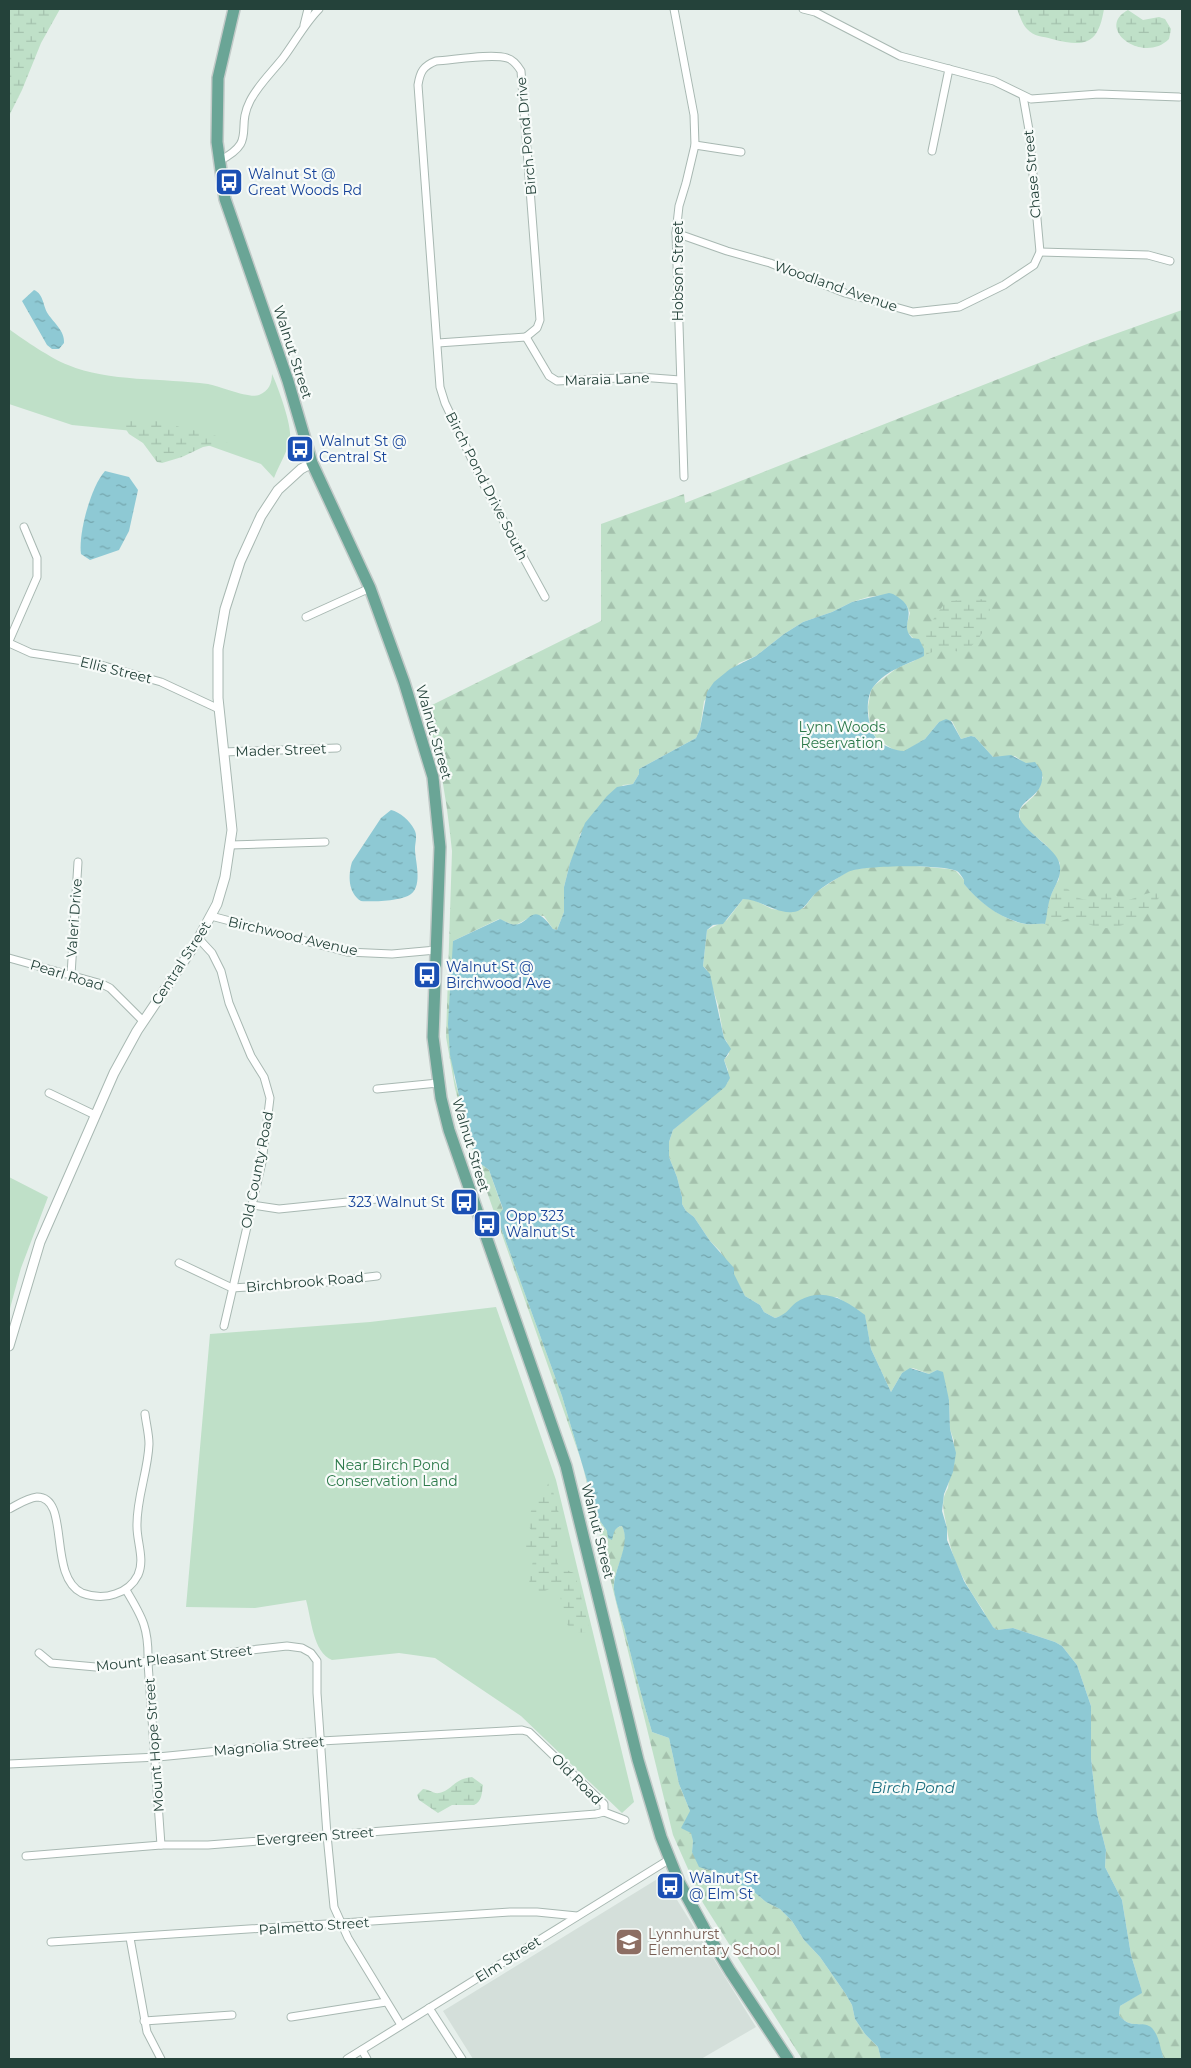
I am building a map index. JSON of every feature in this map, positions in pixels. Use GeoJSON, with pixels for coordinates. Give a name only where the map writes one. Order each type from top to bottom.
{"type":"FeatureCollection","features":[{"type":"Feature","properties":{"kind":"main road","name":"Walnut Street"},"geometry":{"type":"LineString","coordinates":[[234,9],[218,78],[216,142],[225,199],[288,381],[312,463],[370,588],[404,682],[433,777],[440,848],[433,1037],[438,1082],[454,1147],[566,1466],[640,1767],[655,1820],[682,1888],[715,1946],[787,2059]]}},
{"type":"Feature","properties":{"kind":"street"},"geometry":{"type":"LineString","coordinates":[[302,30],[308,9]]}},
{"type":"Feature","properties":{"kind":"street"},"geometry":{"type":"LineString","coordinates":[[219,161],[235,153],[243,142],[244,122],[249,102],[259,86],[320,9]]}},
{"type":"Feature","properties":{"kind":"street","name":"Hobson Street"},"geometry":{"type":"LineString","coordinates":[[674,9],[694,115],[695,144],[679,206],[676,233],[684,477]]}},
{"type":"Feature","properties":{"kind":"street"},"geometry":{"type":"LineString","coordinates":[[803,9],[814,12],[900,56],[1002,84],[1023,96],[1041,99],[1099,94],[1179,97]]}},
{"type":"Feature","properties":{"kind":"street","name":"Birch Pond Drive"},"geometry":{"type":"LineString","coordinates":[[438,343],[418,85],[420,73],[427,65],[436,61],[495,57],[508,58],[516,63],[521,71],[540,320],[537,328],[526,338]]}},
{"type":"Feature","properties":{"kind":"street"},"geometry":{"type":"LineString","coordinates":[[932,151],[949,68]]}},
{"type":"Feature","properties":{"kind":"street","name":"Chase Street"},"geometry":{"type":"LineString","coordinates":[[1023,96],[1029,130],[1040,252]]}},
{"type":"Feature","properties":{"kind":"street"},"geometry":{"type":"LineString","coordinates":[[695,144],[742,152]]}},
{"type":"Feature","properties":{"kind":"street","name":"Woodland Avenue"},"geometry":{"type":"LineString","coordinates":[[676,233],[727,251],[770,263],[845,292],[913,312],[960,307],[1004,285],[1034,265],[1040,252]]}},
{"type":"Feature","properties":{"kind":"street"},"geometry":{"type":"LineString","coordinates":[[1040,252],[1148,255],[1170,261]]}},
{"type":"Feature","properties":{"kind":"street"},"geometry":{"type":"LineString","coordinates":[[438,343],[526,338]]}},
{"type":"Feature","properties":{"kind":"street","name":"Maraia Lane"},"geometry":{"type":"LineString","coordinates":[[526,338],[548,376],[557,381],[640,377],[680,380]]}},
{"type":"Feature","properties":{"kind":"street","name":"Birch Pond Drive South"},"geometry":{"type":"LineString","coordinates":[[438,343],[440,387],[445,403],[484,485],[545,597]]}},
{"type":"Feature","properties":{"kind":"street","name":"Central Street"},"geometry":{"type":"LineString","coordinates":[[9,1346],[40,1242],[120,1060],[199,938],[217,904],[225,877],[232,830],[219,710],[218,650],[225,609],[240,562],[261,516],[278,490],[300,469],[312,463]]}},
{"type":"Feature","properties":{"kind":"street"},"geometry":{"type":"LineString","coordinates":[[9,642],[37,577],[37,558],[24,527]]}},
{"type":"Feature","properties":{"kind":"street"},"geometry":{"type":"LineString","coordinates":[[306,617],[370,588]]}},
{"type":"Feature","properties":{"kind":"street","name":"Ellis Street"},"geometry":{"type":"LineString","coordinates":[[9,642],[31,653],[90,662],[161,682],[219,710]]}},
{"type":"Feature","properties":{"kind":"street","name":"Mader Street"},"geometry":{"type":"LineString","coordinates":[[224,752],[337,748]]}},
{"type":"Feature","properties":{"kind":"street"},"geometry":{"type":"LineString","coordinates":[[230,846],[325,842]]}},
{"type":"Feature","properties":{"kind":"street","name":"Valeri Drive"},"geometry":{"type":"LineString","coordinates":[[71,975],[78,862]]}},
{"type":"Feature","properties":{"kind":"street","name":"Birchwood Avenue"},"geometry":{"type":"LineString","coordinates":[[211,916],[347,952],[392,954],[436,950]]}},
{"type":"Feature","properties":{"kind":"street","name":"Old County Road"},"geometry":{"type":"LineString","coordinates":[[199,938],[212,953],[221,971],[229,1003],[251,1056],[264,1078],[270,1098],[262,1162],[224,1326]]}},
{"type":"Feature","properties":{"kind":"street","name":"Pearl Road"},"geometry":{"type":"LineString","coordinates":[[9,958],[107,986],[144,1021]]}},
{"type":"Feature","properties":{"kind":"street"},"geometry":{"type":"LineString","coordinates":[[377,1089],[438,1082]]}},
{"type":"Feature","properties":{"kind":"street"},"geometry":{"type":"LineString","coordinates":[[49,1093],[95,1115]]}},
{"type":"Feature","properties":{"kind":"street"},"geometry":{"type":"LineString","coordinates":[[252,1204],[279,1209],[377,1199]]}},
{"type":"Feature","properties":{"kind":"street","name":"Birchbrook Road"},"geometry":{"type":"LineString","coordinates":[[179,1263],[232,1288],[318,1283],[377,1276]]}},
{"type":"Feature","properties":{"kind":"street"},"geometry":{"type":"LineString","coordinates":[[9,1509],[39,1497],[50,1503],[56,1513],[65,1576],[75,1589],[91,1596],[108,1597],[126,1590],[138,1575],[141,1553],[137,1527],[149,1443],[145,1414]]}},
{"type":"Feature","properties":{"kind":"street","name":"Mount Hope Street"},"geometry":{"type":"LineString","coordinates":[[126,1590],[145,1625],[148,1641],[161,1845]]}},
{"type":"Feature","properties":{"kind":"street","name":"Mount Pleasant Street"},"geometry":{"type":"LineString","coordinates":[[39,1653],[51,1663],[96,1667],[148,1663],[234,1650],[287,1646],[302,1648],[311,1653],[317,1661],[317,1693],[321,1740]]}},
{"type":"Feature","properties":{"kind":"street","name":"Magnolia Street"},"geometry":{"type":"LineString","coordinates":[[9,1764],[156,1757],[321,1740],[513,1729],[529,1732]]}},
{"type":"Feature","properties":{"kind":"street","name":"Old Road"},"geometry":{"type":"LineString","coordinates":[[529,1732],[604,1804],[604,1812],[625,1820]]}},
{"type":"Feature","properties":{"kind":"street"},"geometry":{"type":"LineString","coordinates":[[321,1740],[334,1907],[341,1924],[402,2026]]}},
{"type":"Feature","properties":{"kind":"street","name":"Evergreen Street"},"geometry":{"type":"LineString","coordinates":[[26,1856],[161,1845],[208,1844],[327,1835],[604,1812]]}},
{"type":"Feature","properties":{"kind":"street","name":"Elm Street"},"geometry":{"type":"LineString","coordinates":[[348,2059],[670,1859]]}},
{"type":"Feature","properties":{"kind":"street","name":"Palmetto Street"},"geometry":{"type":"LineString","coordinates":[[51,1942],[510,1912],[537,1912],[577,1916]]}},
{"type":"Feature","properties":{"kind":"street"},"geometry":{"type":"LineString","coordinates":[[130,1938],[144,2021],[150,2041],[161,2059]]}},
{"type":"Feature","properties":{"kind":"street"},"geometry":{"type":"LineString","coordinates":[[291,2017],[386,2002]]}},
{"type":"Feature","properties":{"kind":"street"},"geometry":{"type":"LineString","coordinates":[[429,2008],[462,2059]]}},
{"type":"Feature","properties":{"kind":"street"},"geometry":{"type":"LineString","coordinates":[[144,2021],[232,2014]]}},
{"type":"Feature","properties":{"kind":"street"},"geometry":{"type":"LineString","coordinates":[[362,2050],[367,2059]]}},
{"type":"Feature","properties":{"kind":"shaded area","name":"Lynnhurst Elementary School"},"geometry":{"type":"Polygon","coordinates":[[[659,1878],[669,1887],[756,2027],[701,2059],[473,2059],[443,2011],[659,1878]]]}},
{"type":"Feature","properties":{"kind":"green space"},"geometry":{"type":"Polygon","coordinates":[[[9,9],[60,9],[41,43],[9,116],[9,9]]]}},
{"type":"Feature","properties":{"kind":"green space"},"geometry":{"type":"Polygon","coordinates":[[[1017,9],[1104,9],[1098,30],[1093,37],[1088,41],[1073,43],[1033,34],[1024,25],[1017,9]]]}},
{"type":"Feature","properties":{"kind":"green space"},"geometry":{"type":"Polygon","coordinates":[[[1128,10],[1143,20],[1159,17],[1165,19],[1171,29],[1169,39],[1158,46],[1147,48],[1136,46],[1126,41],[1119,34],[1116,26],[1119,17],[1128,10]]]}},
{"type":"Feature","properties":{"kind":"green space"},"geometry":{"type":"Polygon","coordinates":[[[1182,310],[1182,2059],[1164,2059],[1152,2029],[1144,2025],[1131,2024],[1123,2020],[1119,2015],[1120,2006],[1141,1993],[1141,1988],[1131,1955],[1122,1900],[1105,1867],[1106,1850],[1097,1814],[1091,1758],[1091,1706],[1077,1665],[1062,1646],[1055,1642],[1013,1628],[997,1630],[993,1627],[965,1582],[952,1551],[943,1503],[948,1488],[954,1441],[950,1429],[949,1400],[937,1370],[929,1374],[913,1368],[902,1373],[891,1392],[871,1349],[865,1316],[837,1297],[799,1301],[786,1314],[775,1318],[764,1312],[760,1305],[745,1296],[720,1251],[710,1241],[694,1217],[686,1211],[682,1204],[677,1177],[669,1157],[669,1142],[673,1130],[728,1082],[728,1070],[724,1060],[729,1054],[727,1042],[724,1038],[718,1005],[707,970],[703,966],[707,930],[727,920],[743,899],[752,899],[772,909],[788,911],[804,908],[816,892],[850,870],[894,864],[956,871],[970,891],[999,914],[1025,924],[1045,924],[1049,900],[1059,879],[1060,863],[1046,845],[1021,824],[1019,813],[1021,808],[1036,794],[1043,777],[1015,756],[993,757],[975,737],[971,736],[961,739],[952,721],[939,722],[925,739],[904,752],[894,750],[876,738],[870,725],[868,707],[871,690],[897,668],[914,661],[924,649],[907,632],[906,627],[910,613],[907,606],[892,594],[868,597],[852,602],[832,612],[803,622],[756,656],[739,663],[704,701],[700,729],[696,738],[639,769],[639,774],[633,784],[623,785],[580,834],[578,846],[570,863],[564,887],[564,912],[557,930],[553,929],[544,916],[534,915],[516,925],[499,919],[453,941],[454,1077],[475,1154],[481,1164],[489,1170],[503,1210],[497,1217],[562,1396],[581,1459],[466,1132],[455,1088],[446,1037],[452,851],[442,779],[430,726],[424,709],[601,621],[601,524],[684,494],[685,503],[1087,344],[1182,310]]]}},
{"type":"Feature","properties":{"kind":"green space"},"geometry":{"type":"Polygon","coordinates":[[[9,329],[61,362],[84,370],[118,377],[208,384],[255,396],[268,389],[271,384],[272,374],[284,406],[290,432],[287,448],[274,478],[261,464],[196,441],[133,431],[72,425],[9,404],[9,329]]]}},
{"type":"Feature","properties":{"kind":"green space"},"geometry":{"type":"Polygon","coordinates":[[[128,419],[142,419],[163,423],[212,435],[229,442],[203,447],[182,457],[162,463],[157,462],[143,443],[129,434],[123,425],[128,419]]]}},
{"type":"Feature","properties":{"kind":"green space"},"geometry":{"type":"Polygon","coordinates":[[[980,599],[990,601],[990,608],[984,630],[974,643],[960,651],[941,649],[924,656],[919,639],[947,601],[980,599]]]}},
{"type":"Feature","properties":{"kind":"green space"},"geometry":{"type":"Polygon","coordinates":[[[1057,882],[1078,898],[1088,900],[1097,898],[1112,890],[1120,900],[1125,901],[1148,893],[1163,893],[1144,913],[1120,926],[1101,928],[1072,917],[1048,926],[1045,924],[1049,900],[1057,882]]]}},
{"type":"Feature","properties":{"kind":"green space"},"geometry":{"type":"Polygon","coordinates":[[[9,1177],[48,1197],[21,1268],[9,1312],[9,1177]]]}},
{"type":"Feature","properties":{"kind":"green space","name":"Near Birch Pond Conservation Land"},"geometry":{"type":"Polygon","coordinates":[[[496,1307],[556,1480],[634,1802],[622,1813],[521,1716],[435,1658],[399,1653],[332,1660],[321,1650],[317,1642],[306,1600],[255,1608],[186,1607],[210,1334],[370,1322],[496,1307]]]}},
{"type":"Feature","properties":{"kind":"green space"},"geometry":{"type":"Polygon","coordinates":[[[583,1468],[598,1518],[607,1531],[622,1526],[625,1534],[624,1549],[614,1581],[615,1594],[652,1732],[669,1738],[679,1784],[690,1811],[693,1841],[692,1852],[705,1869],[722,1874],[754,1892],[766,1902],[780,1909],[792,1921],[804,1940],[820,1957],[845,1993],[852,2005],[855,2019],[865,2034],[878,2047],[881,2059],[802,2059],[703,1903],[673,1835],[583,1468]]]}},
{"type":"Feature","properties":{"kind":"green space"},"geometry":{"type":"Polygon","coordinates":[[[550,1480],[562,1525],[555,1554],[559,1567],[574,1573],[589,1631],[576,1631],[565,1622],[561,1610],[559,1589],[554,1587],[538,1594],[531,1589],[529,1584],[534,1554],[526,1552],[524,1546],[531,1530],[525,1520],[550,1480]]]}},
{"type":"Feature","properties":{"kind":"green space"},"geometry":{"type":"Polygon","coordinates":[[[472,1777],[483,1785],[480,1799],[474,1805],[452,1805],[438,1813],[419,1800],[417,1795],[423,1789],[437,1793],[444,1792],[457,1782],[472,1777]]]}},
{"type":"Feature","properties":{"kind":"water"},"geometry":{"type":"Polygon","coordinates":[[[34,290],[40,294],[46,311],[63,335],[64,343],[59,349],[52,349],[47,345],[22,301],[34,290]]]}},
{"type":"Feature","properties":{"kind":"water"},"geometry":{"type":"Polygon","coordinates":[[[105,471],[129,477],[138,490],[129,531],[119,550],[90,560],[81,554],[84,523],[90,499],[105,471]]]}},
{"type":"Feature","properties":{"kind":"water","name":"Birch Pond"},"geometry":{"type":"Polygon","coordinates":[[[889,593],[898,597],[907,606],[909,615],[908,633],[912,638],[919,639],[924,649],[924,656],[891,672],[874,686],[868,705],[870,726],[873,733],[886,746],[904,751],[925,739],[939,722],[946,719],[951,721],[961,739],[971,736],[975,737],[993,757],[1011,755],[1026,763],[1035,762],[1042,772],[1040,787],[1024,803],[1019,813],[1023,824],[1056,856],[1059,862],[1059,878],[1050,897],[1045,924],[1026,924],[999,914],[970,891],[957,871],[936,867],[885,867],[848,872],[819,890],[801,910],[793,912],[780,911],[755,901],[743,899],[723,924],[713,925],[707,930],[703,966],[710,974],[724,1038],[731,1049],[724,1060],[730,1078],[725,1087],[673,1130],[669,1142],[669,1157],[677,1177],[682,1204],[686,1211],[694,1217],[710,1241],[734,1268],[734,1274],[745,1296],[760,1305],[764,1312],[775,1318],[783,1314],[796,1302],[809,1296],[826,1295],[834,1297],[850,1304],[865,1315],[871,1349],[891,1392],[902,1373],[910,1368],[929,1374],[937,1370],[943,1372],[949,1400],[950,1429],[956,1453],[953,1472],[944,1494],[942,1511],[947,1528],[947,1540],[964,1581],[993,1627],[997,1630],[1013,1628],[1055,1642],[1062,1646],[1077,1665],[1091,1706],[1091,1758],[1097,1814],[1106,1850],[1105,1867],[1122,1900],[1131,1955],[1142,1993],[1120,2006],[1119,2015],[1128,2023],[1145,2024],[1152,2028],[1158,2039],[1164,2059],[881,2059],[878,2047],[865,2034],[855,2019],[852,2005],[845,1993],[820,1957],[804,1940],[792,1921],[780,1909],[766,1902],[754,1892],[722,1874],[699,1867],[692,1852],[693,1841],[691,1833],[681,1828],[690,1811],[679,1784],[669,1738],[652,1732],[616,1600],[614,1582],[625,1541],[622,1526],[617,1528],[612,1540],[608,1538],[607,1531],[598,1518],[562,1396],[497,1217],[503,1209],[489,1170],[481,1164],[475,1154],[464,1118],[450,1055],[448,1024],[453,941],[500,919],[511,924],[517,924],[535,914],[545,920],[553,929],[557,930],[564,912],[564,887],[570,863],[585,823],[617,787],[633,784],[639,774],[639,769],[696,738],[700,729],[707,692],[714,682],[730,669],[756,656],[803,622],[832,612],[852,602],[889,593]]]}},
{"type":"Feature","properties":{"kind":"water"},"geometry":{"type":"Polygon","coordinates":[[[391,810],[404,817],[415,832],[417,885],[411,894],[394,900],[361,901],[351,889],[350,872],[352,862],[381,818],[391,810]]]}},
{"type":"Feature","properties":{"kind":"place","name":"Walnut St @ Great Woods Rd"},"geometry":{"type":"Point","coordinates":[229,182]}},
{"type":"Feature","properties":{"kind":"place","name":"Walnut St @ Central St"},"geometry":{"type":"Point","coordinates":[300,449]}},
{"type":"Feature","properties":{"kind":"place","name":"Walnut St @ Birchwood Ave"},"geometry":{"type":"Point","coordinates":[427,975]}},
{"type":"Feature","properties":{"kind":"place","name":"323 Walnut St"},"geometry":{"type":"Point","coordinates":[464,1202]}},
{"type":"Feature","properties":{"kind":"place","name":"Opp 323 Walnut St"},"geometry":{"type":"Point","coordinates":[487,1224]}},
{"type":"Feature","properties":{"kind":"place","name":"Walnut St @ Elm St"},"geometry":{"type":"Point","coordinates":[670,1886]}},
{"type":"Feature","properties":{"kind":"place","name":"Lynnhurst Elementary School"},"geometry":{"type":"Point","coordinates":[629,1942]}},
{"type":"Feature","properties":{"kind":"park label","name":"Lynn Woods Reservation"},"geometry":{"type":"Point","coordinates":[842,736]}}]}
